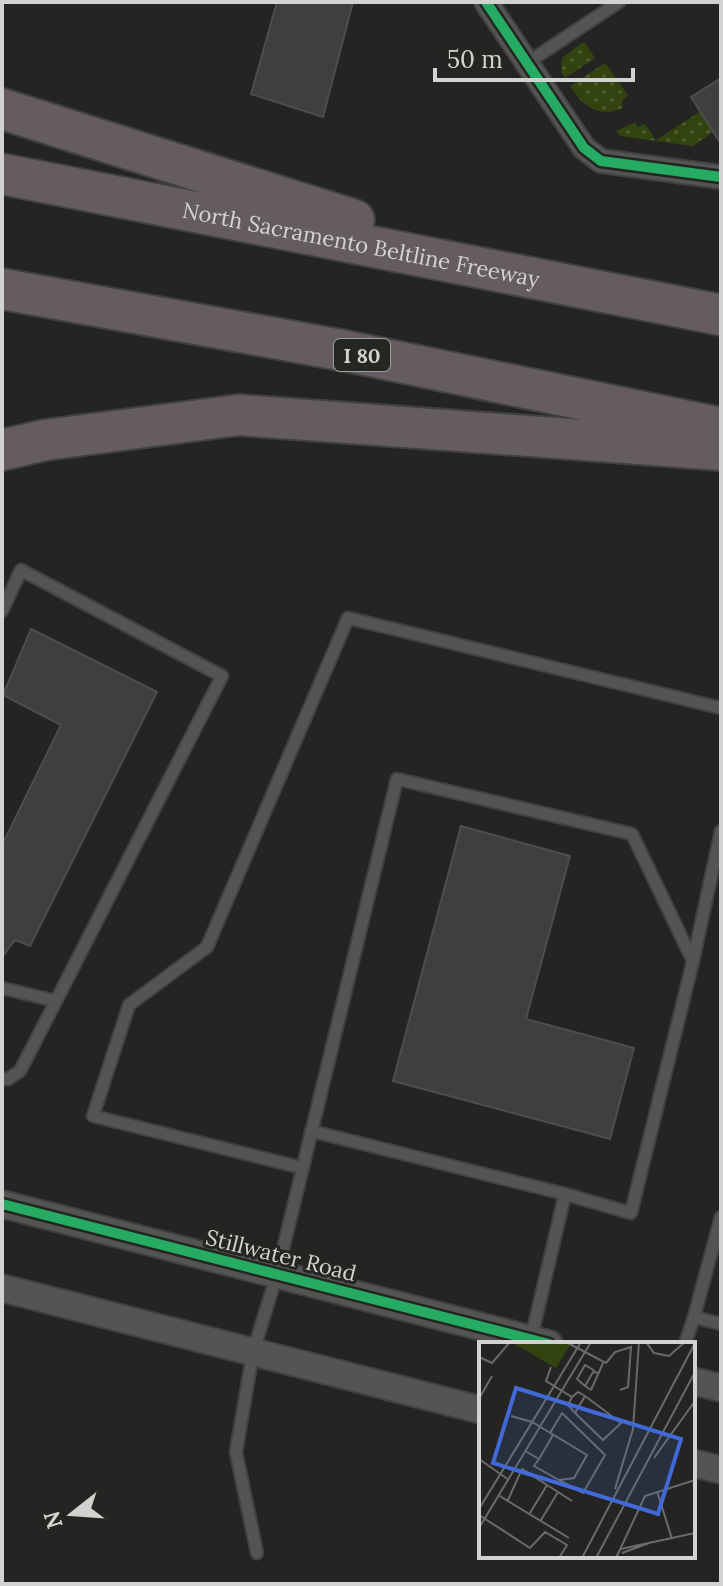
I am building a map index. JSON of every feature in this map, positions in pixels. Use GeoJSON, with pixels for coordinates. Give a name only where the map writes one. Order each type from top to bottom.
{"type":"FeatureCollection","features":[{"type":"Feature","properties":{"kind":"highway"},"geometry":{"type":"LineString","coordinates":[[2,109],[541,280]]}},
{"type":"Feature","properties":{"kind":"highway","name":"North Sacramento Beltline Freeway"},"geometry":{"type":"LineString","coordinates":[[2,174],[721,315]]}},
{"type":"Feature","properties":{"kind":"highway","name":"I 80"},"geometry":{"type":"LineString","coordinates":[[2,289],[346,351],[721,428]]}},
{"type":"Feature","properties":{"kind":"highway"},"geometry":{"type":"LineString","coordinates":[[2,450],[45,440],[239,415],[721,450]]}},
{"type":"Feature","properties":{"kind":"street"},"geometry":{"type":"LineString","coordinates":[[486,2],[584,148],[601,161],[721,177]]}},
{"type":"Feature","properties":{"kind":"street","name":"Stillwater Road"},"geometry":{"type":"LineString","coordinates":[[2,1204],[540,1342]]}},
{"type":"Feature","properties":{"kind":"street"},"geometry":{"type":"LineString","coordinates":[[2,1288],[479,1409]]}},
{"type":"Feature","properties":{"kind":"street"},"geometry":{"type":"LineString","coordinates":[[695,1382],[721,1388]]}},
{"type":"Feature","properties":{"kind":"street"},"geometry":{"type":"LineString","coordinates":[[695,1464],[721,1470]]}},
{"type":"Feature","properties":{"kind":"lane"},"geometry":{"type":"LineString","coordinates":[[527,63],[619,2]]}},
{"type":"Feature","properties":{"kind":"lane"},"geometry":{"type":"LineString","coordinates":[[2,611],[21,570],[222,676],[20,1071],[8,1079],[2,1079]]}},
{"type":"Feature","properties":{"kind":"lane"},"geometry":{"type":"LineString","coordinates":[[303,1168],[93,1116],[129,1005],[207,947],[348,618],[721,708]]}},
{"type":"Feature","properties":{"kind":"lane"},"geometry":{"type":"LineString","coordinates":[[257,1553],[236,1452],[253,1352],[277,1274],[397,779],[632,834],[693,961]]}},
{"type":"Feature","properties":{"kind":"lane"},"geometry":{"type":"LineString","coordinates":[[311,1131],[631,1213],[693,961],[721,831]]}},
{"type":"Feature","properties":{"kind":"lane"},"geometry":{"type":"LineString","coordinates":[[2,988],[56,1001]]}},
{"type":"Feature","properties":{"kind":"lane"},"geometry":{"type":"LineString","coordinates":[[540,1342],[565,1194]]}},
{"type":"Feature","properties":{"kind":"lane"},"geometry":{"type":"LineString","coordinates":[[686,1342],[721,1217]]}},
{"type":"Feature","properties":{"kind":"lane"},"geometry":{"type":"LineString","coordinates":[[694,1317],[721,1324]]}},
{"type":"Feature","properties":{"kind":"green space"},"geometry":{"type":"Polygon","coordinates":[[[582,43],[595,58],[565,78],[561,72],[562,58],[582,43]]]}},
{"type":"Feature","properties":{"kind":"green space"},"geometry":{"type":"Polygon","coordinates":[[[605,63],[628,95],[622,101],[622,108],[606,112],[586,104],[570,86],[605,63]]]}},
{"type":"Feature","properties":{"kind":"green space"},"geometry":{"type":"Polygon","coordinates":[[[701,111],[714,131],[693,146],[620,136],[616,131],[634,123],[638,127],[645,124],[656,140],[701,111]]]}},
{"type":"Feature","properties":{"kind":"building"},"geometry":{"type":"Polygon","coordinates":[[[277,2],[353,2],[323,117],[251,94],[277,2]]]}},
{"type":"Feature","properties":{"kind":"building"},"geometry":{"type":"Polygon","coordinates":[[[721,78],[721,144],[691,97],[721,78]]]}},
{"type":"Feature","properties":{"kind":"building"},"geometry":{"type":"Polygon","coordinates":[[[31,629],[157,692],[30,946],[15,940],[2,957],[2,845],[61,725],[3,695],[31,629]]]}},
{"type":"Feature","properties":{"kind":"building"},"geometry":{"type":"Polygon","coordinates":[[[461,826],[570,856],[526,1019],[634,1048],[610,1139],[393,1081],[461,826]]]}},
{"type":"Feature","properties":{"kind":"cycle path"},"geometry":{"type":"LineString","coordinates":[[486,2],[584,148],[601,161],[721,177]]}},
{"type":"Feature","properties":{"kind":"cycle path"},"geometry":{"type":"LineString","coordinates":[[2,1204],[541,1342]]}}]}
